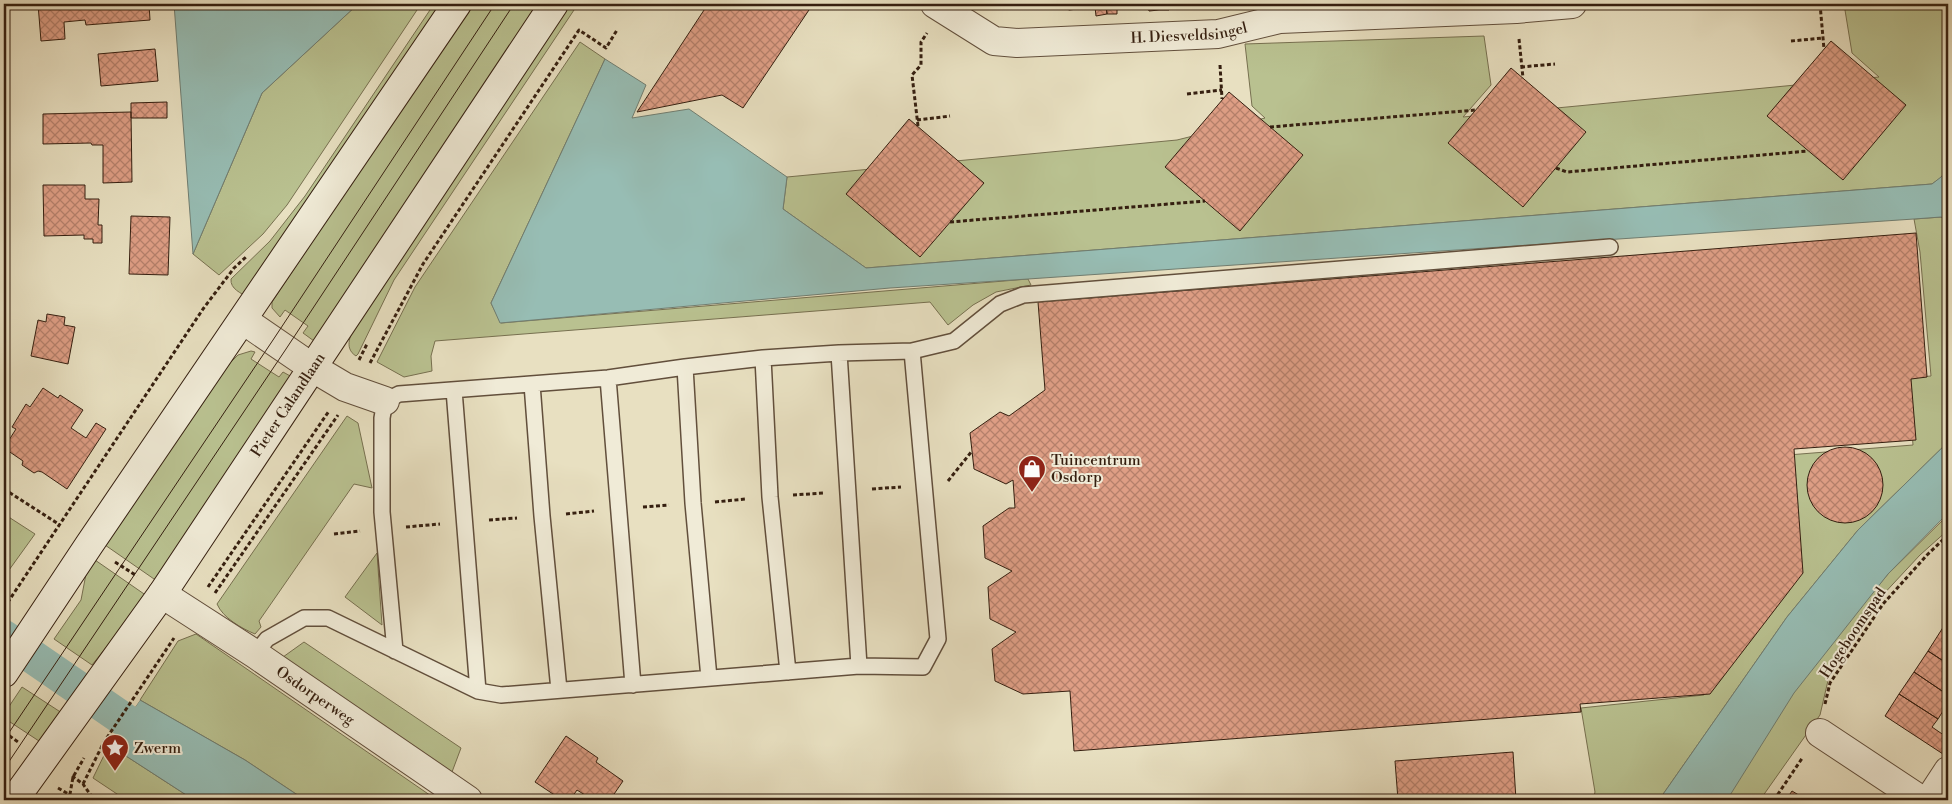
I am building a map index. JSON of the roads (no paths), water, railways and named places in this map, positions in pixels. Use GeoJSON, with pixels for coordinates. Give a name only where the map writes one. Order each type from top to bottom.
{"type":"FeatureCollection","features":[{"type":"Feature","properties":{"kind":"main road"},"geometry":{"type":"LineString","coordinates":[[4,674],[89,545],[457,4]]}},
{"type":"Feature","properties":{"kind":"main road","name":"Pieter Calandlaan"},"geometry":{"type":"LineString","coordinates":[[14,800],[162,594],[554,4]]}},
{"type":"Feature","properties":{"kind":"main road","name":"H. Diesveldsingel"},"geometry":{"type":"LineString","coordinates":[[939,7],[994,41],[1017,43],[1218,34],[1280,19],[1516,9],[1572,4]]}},
{"type":"Feature","properties":{"kind":"main road"},"geometry":{"type":"LineString","coordinates":[[243,320],[313,368],[355,391],[385,401]]}},
{"type":"Feature","properties":{"kind":"main road","name":"Osdorperweg"},"geometry":{"type":"LineString","coordinates":[[162,594],[254,654],[468,800]]}},
{"type":"Feature","properties":{"kind":"main road"},"geometry":{"type":"LineString","coordinates":[[1820,733],[1921,800]]}},
{"type":"Feature","properties":{"kind":"main road"},"geometry":{"type":"LineString","coordinates":[[1929,800],[1948,771]]}},
{"type":"Feature","properties":{"kind":"lane"},"geometry":{"type":"LineString","coordinates":[[394,652],[383,530],[382,418],[385,401],[399,394],[608,378],[763,358],[912,351],[954,340],[1000,304],[1023,295],[1610,247]]}},
{"type":"Feature","properties":{"kind":"lane"},"geometry":{"type":"LineString","coordinates":[[254,654],[267,639],[304,618],[328,618],[394,652],[478,691],[500,695],[859,666],[923,666],[938,638],[912,351]]}},
{"type":"Feature","properties":{"kind":"lane"},"geometry":{"type":"LineString","coordinates":[[839,353],[859,666]]}},
{"type":"Feature","properties":{"kind":"lane"},"geometry":{"type":"LineString","coordinates":[[763,358],[770,497],[788,672]]}},
{"type":"Feature","properties":{"kind":"lane"},"geometry":{"type":"LineString","coordinates":[[685,367],[693,503],[709,678]]}},
{"type":"Feature","properties":{"kind":"lane"},"geometry":{"type":"LineString","coordinates":[[608,378],[633,684]]}},
{"type":"Feature","properties":{"kind":"lane"},"geometry":{"type":"LineString","coordinates":[[532,384],[542,516],[559,690]]}},
{"type":"Feature","properties":{"kind":"lane"},"geometry":{"type":"LineString","coordinates":[[454,390],[478,691]]}},
{"type":"Feature","properties":{"kind":"water"},"geometry":{"type":"Polygon","coordinates":[[[174,4],[358,4],[262,93],[193,254],[174,4]]]}},
{"type":"Feature","properties":{"kind":"water"},"geometry":{"type":"Polygon","coordinates":[[[605,59],[646,85],[632,118],[689,109],[787,177],[783,209],[866,268],[1932,184],[1948,169],[1948,220],[1941,217],[890,288],[500,323],[491,303],[605,59]]]}},
{"type":"Feature","properties":{"kind":"water"},"geometry":{"type":"Polygon","coordinates":[[[1948,442],[1948,513],[1888,574],[1794,693],[1727,800],[1659,800],[1787,617],[1858,530],[1948,442]]]}},
{"type":"Feature","properties":{"kind":"water"},"geometry":{"type":"Polygon","coordinates":[[[140,700],[245,760],[305,800],[194,800],[109,745],[140,700]]]}},
{"type":"Feature","properties":{"kind":"waterway"},"geometry":{"type":"LineString","coordinates":[[4,637],[164,747]]}},
{"type":"Feature","properties":{"kind":"tram line"},"geometry":{"type":"LineString","coordinates":[[4,740],[273,340],[495,4]]}},
{"type":"Feature","properties":{"kind":"tram line"},"geometry":{"type":"LineString","coordinates":[[4,769],[286,349],[514,4]]}},
{"type":"Feature","properties":{"kind":"place","name":"Tuincentrum Osdorp"},"geometry":{"type":"Point","coordinates":[1032,493]}},
{"type":"Feature","properties":{"kind":"place","name":"Zwerm"},"geometry":{"type":"Point","coordinates":[115,772]}}]}
